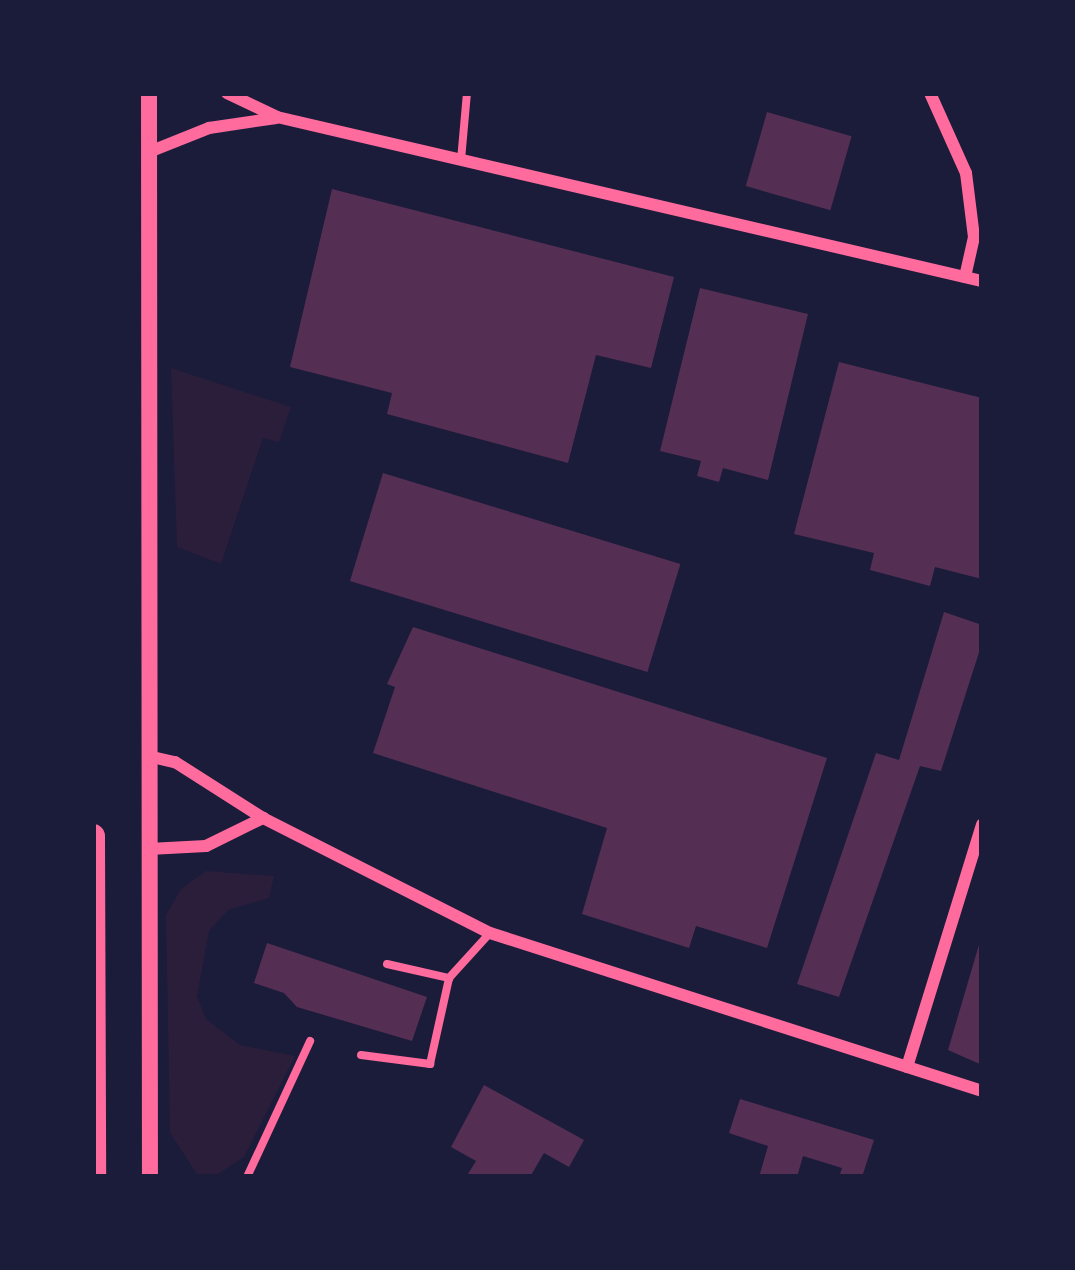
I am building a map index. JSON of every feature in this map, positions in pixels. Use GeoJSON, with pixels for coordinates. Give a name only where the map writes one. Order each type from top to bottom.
{"type":"FeatureCollection","features":[{"type":"Feature","properties":{"kind":"highway"},"geometry":{"type":"LineString","coordinates":[[93,836],[94,1177]]}},
{"type":"Feature","properties":{"kind":"street"},"geometry":{"type":"LineString","coordinates":[[149,93],[153,1176]]}},
{"type":"Feature","properties":{"kind":"street"},"geometry":{"type":"LineString","coordinates":[[227,93],[277,118],[982,281]]}},
{"type":"Feature","properties":{"kind":"street"},"geometry":{"type":"LineString","coordinates":[[930,93],[966,173],[974,237],[964,277]]}},
{"type":"Feature","properties":{"kind":"street"},"geometry":{"type":"LineString","coordinates":[[149,152],[209,128],[277,118]]}},
{"type":"Feature","properties":{"kind":"street"},"geometry":{"type":"LineString","coordinates":[[148,756],[175,761],[262,818],[490,933],[982,1091]]}},
{"type":"Feature","properties":{"kind":"street"},"geometry":{"type":"LineString","coordinates":[[149,849],[206,846],[262,818]]}},
{"type":"Feature","properties":{"kind":"street"},"geometry":{"type":"LineString","coordinates":[[907,1067],[982,824]]}},
{"type":"Feature","properties":{"kind":"lane"},"geometry":{"type":"LineString","coordinates":[[461,161],[466,93]]}},
{"type":"Feature","properties":{"kind":"lane"},"geometry":{"type":"LineString","coordinates":[[361,1055],[430,1064],[449,978],[490,933]]}},
{"type":"Feature","properties":{"kind":"lane"},"geometry":{"type":"LineString","coordinates":[[387,964],[449,978]]}},
{"type":"Feature","properties":{"kind":"lane"},"geometry":{"type":"LineString","coordinates":[[247,1177],[310,1041]]}},
{"type":"Feature","properties":{"kind":"shaded area"},"geometry":{"type":"Polygon","coordinates":[[[171,368],[291,407],[279,442],[263,438],[221,564],[177,547],[171,368]]]}},
{"type":"Feature","properties":{"kind":"shaded area"},"geometry":{"type":"Polygon","coordinates":[[[206,871],[274,876],[269,898],[228,910],[209,931],[197,996],[206,1019],[240,1045],[295,1056],[244,1157],[218,1174],[197,1174],[170,1133],[166,915],[181,889],[206,871]]]}},
{"type":"Feature","properties":{"kind":"building"},"geometry":{"type":"Polygon","coordinates":[[[767,112],[852,136],[830,210],[746,186],[767,112]]]}},
{"type":"Feature","properties":{"kind":"building"},"geometry":{"type":"Polygon","coordinates":[[[332,189],[674,277],[651,368],[596,355],[568,463],[387,414],[392,393],[290,367],[332,189]]]}},
{"type":"Feature","properties":{"kind":"building"},"geometry":{"type":"Polygon","coordinates":[[[700,288],[808,314],[768,480],[723,468],[719,482],[697,476],[701,461],[660,451],[700,288]]]}},
{"type":"Feature","properties":{"kind":"building"},"geometry":{"type":"Polygon","coordinates":[[[839,362],[982,398],[982,579],[935,567],[930,586],[870,570],[874,553],[794,534],[839,362]]]}},
{"type":"Feature","properties":{"kind":"building"},"geometry":{"type":"Polygon","coordinates":[[[383,473],[680,564],[647,672],[350,581],[383,473]]]}},
{"type":"Feature","properties":{"kind":"building"},"geometry":{"type":"Polygon","coordinates":[[[944,612],[982,625],[982,643],[941,771],[920,766],[839,997],[797,984],[876,753],[899,760],[944,612]]]}},
{"type":"Feature","properties":{"kind":"building"},"geometry":{"type":"Polygon","coordinates":[[[413,627],[827,758],[767,948],[696,926],[689,948],[582,914],[607,828],[373,753],[395,687],[387,684],[413,627]]]}},
{"type":"Feature","properties":{"kind":"building"},"geometry":{"type":"Polygon","coordinates":[[[982,938],[982,1065],[948,1050],[982,938]]]}},
{"type":"Feature","properties":{"kind":"building"},"geometry":{"type":"Polygon","coordinates":[[[267,943],[427,997],[412,1041],[297,1007],[284,993],[254,983],[267,943]]]}},
{"type":"Feature","properties":{"kind":"building"},"geometry":{"type":"Polygon","coordinates":[[[484,1085],[584,1140],[569,1167],[544,1153],[530,1177],[466,1177],[476,1161],[451,1147],[484,1085]]]}},
{"type":"Feature","properties":{"kind":"building"},"geometry":{"type":"Polygon","coordinates":[[[740,1099],[874,1140],[862,1177],[839,1177],[842,1168],[803,1156],[797,1177],[759,1177],[768,1146],[729,1133],[740,1099]]]}}]}
